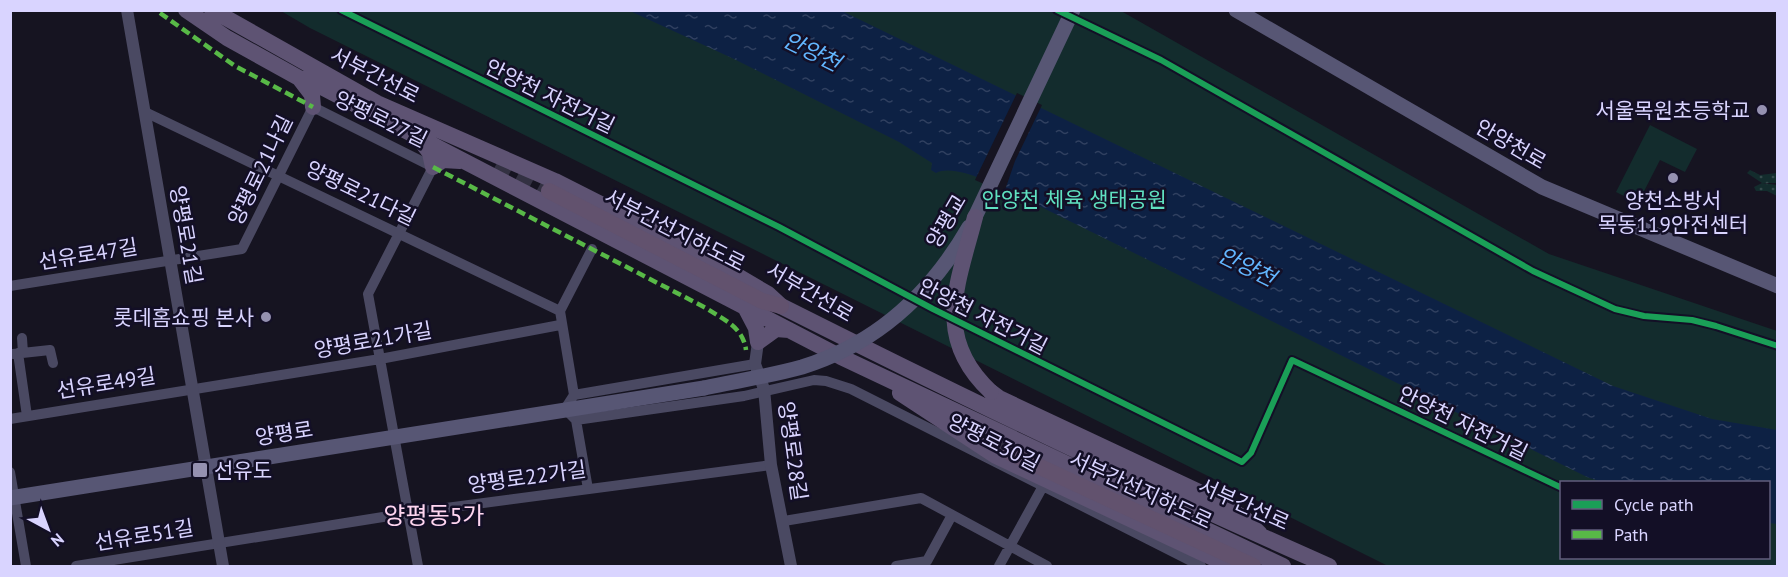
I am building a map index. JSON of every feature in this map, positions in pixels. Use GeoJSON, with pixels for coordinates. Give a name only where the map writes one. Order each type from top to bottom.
{"type":"FeatureCollection","features":[{"type":"Feature","properties":{"kind":"highway","name":"서부간선지하도로"},"geometry":{"type":"LineString","coordinates":[[549,191],[762,301],[781,306]]}},
{"type":"Feature","properties":{"kind":"highway","name":"서부간선지하도로"},"geometry":{"type":"LineString","coordinates":[[1010,453],[1253,567]]}},
{"type":"Feature","properties":{"kind":"main road","name":"서부간선로"},"geometry":{"type":"LineString","coordinates":[[186,10],[235,43],[299,78],[308,80],[342,100],[789,330],[1283,567]]}},
{"type":"Feature","properties":{"kind":"main road","name":"서부간선로"},"geometry":{"type":"LineString","coordinates":[[212,10],[260,40],[377,103],[555,181],[707,258],[768,294],[781,306],[1104,466],[1329,567]]}},
{"type":"Feature","properties":{"kind":"main road","name":"양평교"},"geometry":{"type":"LineString","coordinates":[[704,388],[801,367],[854,345],[888,324],[915,301],[935,278],[975,216],[1073,10]]}},
{"type":"Feature","properties":{"kind":"main road","name":"안양천로"},"geometry":{"type":"LineString","coordinates":[[1236,10],[1542,187],[1778,286]]}},
{"type":"Feature","properties":{"kind":"main road"},"geometry":{"type":"LineString","coordinates":[[299,78],[312,95],[313,107],[323,101],[342,100]]}},
{"type":"Feature","properties":{"kind":"main road"},"geometry":{"type":"LineString","coordinates":[[419,139],[430,153],[433,166],[443,160],[461,161]]}},
{"type":"Feature","properties":{"kind":"main road"},"geometry":{"type":"LineString","coordinates":[[975,216],[957,287],[954,324],[957,343],[965,360],[991,392],[1197,490],[1244,518],[1263,537]]}},
{"type":"Feature","properties":{"kind":"main road"},"geometry":{"type":"LineString","coordinates":[[744,306],[756,328],[759,342],[776,329],[789,330]]}},
{"type":"Feature","properties":{"kind":"main road"},"geometry":{"type":"LineString","coordinates":[[860,366],[996,456],[1230,567]]}},
{"type":"Feature","properties":{"kind":"main road","name":"양평로"},"geometry":{"type":"LineString","coordinates":[[13,498],[704,388]]}},
{"type":"Feature","properties":{"kind":"street","name":"양평로21길"},"geometry":{"type":"LineString","coordinates":[[127,10],[204,468],[223,567]]}},
{"type":"Feature","properties":{"kind":"street","name":"양평로27길"},"geometry":{"type":"LineString","coordinates":[[313,107],[433,166]]}},
{"type":"Feature","properties":{"kind":"street","name":"양평로21나길"},"geometry":{"type":"LineString","coordinates":[[171,261],[242,249],[313,107]]}},
{"type":"Feature","properties":{"kind":"street","name":"양평로21다길"},"geometry":{"type":"LineString","coordinates":[[145,112],[560,311]]}},
{"type":"Feature","properties":{"kind":"street"},"geometry":{"type":"LineString","coordinates":[[418,567],[368,294],[433,166]]}},
{"type":"Feature","properties":{"kind":"street"},"geometry":{"type":"LineString","coordinates":[[588,489],[576,420],[565,409],[574,395],[560,325],[560,311],[592,249]]}},
{"type":"Feature","properties":{"kind":"street","name":"선유로47길"},"geometry":{"type":"LineString","coordinates":[[10,286],[171,261]]}},
{"type":"Feature","properties":{"kind":"street","name":"양평로21가길"},"geometry":{"type":"LineString","coordinates":[[192,389],[380,359],[560,325]]}},
{"type":"Feature","properties":{"kind":"street"},"geometry":{"type":"LineString","coordinates":[[22,338],[17,353],[27,416]]}},
{"type":"Feature","properties":{"kind":"street"},"geometry":{"type":"LineString","coordinates":[[574,395],[755,364],[759,342]]}},
{"type":"Feature","properties":{"kind":"street"},"geometry":{"type":"LineString","coordinates":[[17,353],[50,350],[53,363]]}},
{"type":"Feature","properties":{"kind":"street","name":"양평로28길"},"geometry":{"type":"LineString","coordinates":[[755,364],[764,389],[771,465],[784,521],[791,567]]}},
{"type":"Feature","properties":{"kind":"street","name":"양평로30길"},"geometry":{"type":"LineString","coordinates":[[764,389],[814,380],[836,384],[1201,567]]}},
{"type":"Feature","properties":{"kind":"street","name":"선유로49길"},"geometry":{"type":"LineString","coordinates":[[10,418],[192,389]]}},
{"type":"Feature","properties":{"kind":"street"},"geometry":{"type":"LineString","coordinates":[[576,420],[744,396],[764,389]]}},
{"type":"Feature","properties":{"kind":"street","name":"양평로22가길"},"geometry":{"type":"LineString","coordinates":[[217,543],[408,513],[771,465]]}},
{"type":"Feature","properties":{"kind":"street"},"geometry":{"type":"LineString","coordinates":[[10,472],[26,567]]}},
{"type":"Feature","properties":{"kind":"street"},"geometry":{"type":"LineString","coordinates":[[999,567],[1042,488]]}},
{"type":"Feature","properties":{"kind":"street"},"geometry":{"type":"LineString","coordinates":[[784,521],[915,497],[1047,567]]}},
{"type":"Feature","properties":{"kind":"street"},"geometry":{"type":"LineString","coordinates":[[896,567],[927,561],[952,515]]}},
{"type":"Feature","properties":{"kind":"street","name":"선유로51길"},"geometry":{"type":"LineString","coordinates":[[76,567],[217,543]]}},
{"type":"Feature","properties":{"kind":"green space","name":"안양천 체육 생태공원"},"geometry":{"type":"Polygon","coordinates":[[[281,11],[1121,11],[1549,254],[1777,331],[1777,566],[1388,566],[310,28],[281,11]]]}},
{"type":"Feature","properties":{"kind":"green space"},"geometry":{"type":"Polygon","coordinates":[[[1650,125],[1697,149],[1685,172],[1660,160],[1638,203],[1616,192],[1650,125]]]}},
{"type":"Feature","properties":{"kind":"green space"},"geometry":{"type":"Polygon","coordinates":[[[1750,170],[1760,175],[1777,173],[1777,183],[1762,183],[1747,173],[1750,170]]]}},
{"type":"Feature","properties":{"kind":"green space"},"geometry":{"type":"Polygon","coordinates":[[[1762,183],[1777,185],[1777,196],[1767,191],[1756,191],[1754,187],[1762,183]]]}},
{"type":"Feature","properties":{"kind":"water","name":"안양천"},"geometry":{"type":"Polygon","coordinates":[[[630,11],[842,11],[1613,386],[1712,419],[1777,430],[1777,524],[1770,523],[1770,481],[1599,481],[1587,477],[996,185],[956,171],[936,173],[931,170],[932,163],[899,142],[734,59],[630,11]]]}},
{"type":"Feature","properties":{"kind":"pier"},"geometry":{"type":"Polygon","coordinates":[[[1017,93],[1042,105],[1015,161],[1004,193],[975,180],[1017,93]]]}},
{"type":"Feature","properties":{"kind":"tunnel"},"geometry":{"type":"LineString","coordinates":[[497,163],[549,191]]}},
{"type":"Feature","properties":{"kind":"tunnel"},"geometry":{"type":"LineString","coordinates":[[968,430],[1010,453]]}},
{"type":"Feature","properties":{"kind":"marked path"},"geometry":{"type":"LineString","coordinates":[[160,13],[235,66],[313,107]]}},
{"type":"Feature","properties":{"kind":"marked path"},"geometry":{"type":"LineString","coordinates":[[433,167],[706,308],[737,330],[746,350]]}},
{"type":"Feature","properties":{"kind":"cycle path","name":"안양천 자전거길"},"geometry":{"type":"LineString","coordinates":[[341,10],[779,227],[933,309],[1242,462],[1251,453],[1292,360],[1560,487]]}},
{"type":"Feature","properties":{"kind":"cycle path"},"geometry":{"type":"LineString","coordinates":[[1057,10],[1161,60],[1533,271],[1615,309],[1644,316],[1692,320],[1778,346]]}},
{"type":"Feature","properties":{"kind":"place","name":"서울목원초등학교"},"geometry":{"type":"Point","coordinates":[1762,110]}},
{"type":"Feature","properties":{"kind":"place","name":"양천소방서 목동119안전센터"},"geometry":{"type":"Point","coordinates":[1673,178]}},
{"type":"Feature","properties":{"kind":"place","name":"롯데홈쇼핑 본사"},"geometry":{"type":"Point","coordinates":[266,317]}},
{"type":"Feature","properties":{"kind":"place","name":"선유도"},"geometry":{"type":"Point","coordinates":[200,470]}},
{"type":"Feature","properties":{"kind":"district","name":"양평동5가"},"geometry":{"type":"Point","coordinates":[434,515]}}]}
